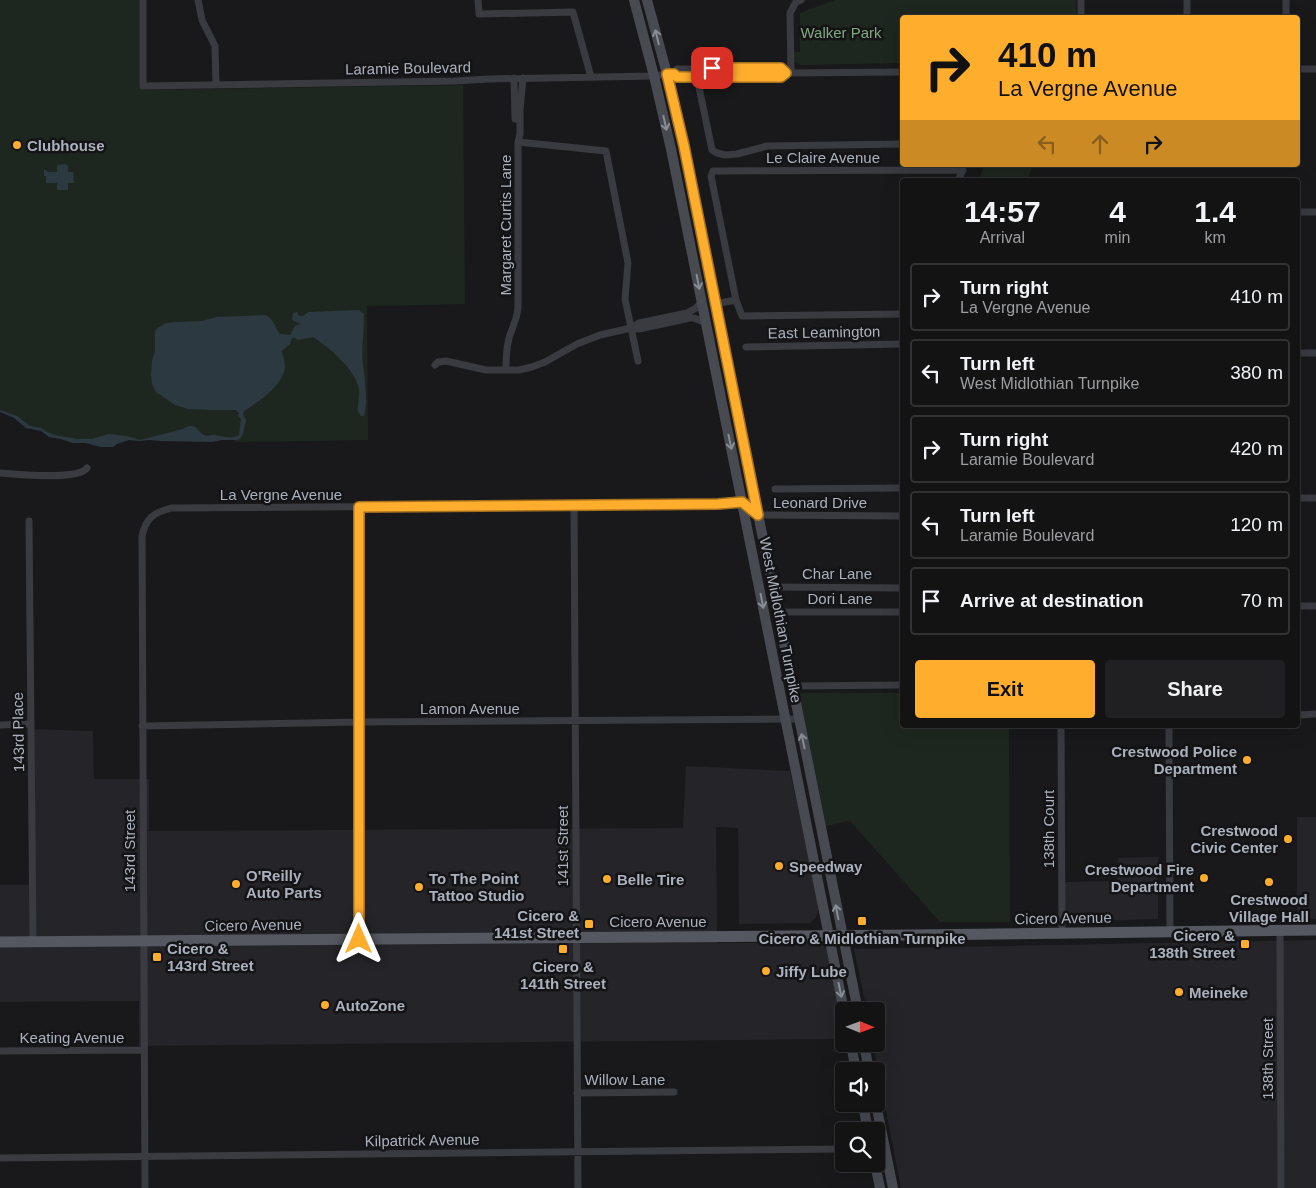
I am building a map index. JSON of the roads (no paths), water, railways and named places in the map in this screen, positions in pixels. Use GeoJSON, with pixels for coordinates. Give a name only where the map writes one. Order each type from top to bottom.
{"type":"FeatureCollection","features":[{"type":"Feature","properties":{"kind":"main road","name":"West Midlothian Turnpike"},"geometry":{"type":"LineString","coordinates":[[634,0],[671,149],[842,1002]]}},
{"type":"Feature","properties":{"kind":"main road","name":"West Midlothian Turnpike"},"geometry":{"type":"LineString","coordinates":[[647,0],[670,74],[856,1002]]}},
{"type":"Feature","properties":{"kind":"main road"},"geometry":{"type":"LineString","coordinates":[[703,306],[715,304]]}},
{"type":"Feature","properties":{"kind":"main road","name":"Cicero Avenue"},"geometry":{"type":"LineString","coordinates":[[0,942],[1316,930]]}},
{"type":"Feature","properties":{"kind":"main road"},"geometry":{"type":"LineString","coordinates":[[885,1164],[892,1188]]}},
{"type":"Feature","properties":{"kind":"main road"},"geometry":{"type":"LineString","coordinates":[[877,1172],[880,1188]]}},
{"type":"Feature","properties":{"kind":"street","name":"Laramie Boulevard"},"geometry":{"type":"LineString","coordinates":[[143,0],[143,86],[455,82],[514,78],[654,76],[670,74],[677,69],[694,68],[781,68],[789,73]]}},
{"type":"Feature","properties":{"kind":"street"},"geometry":{"type":"LineString","coordinates":[[198,0],[202,20],[215,46],[216,84]]}},
{"type":"Feature","properties":{"kind":"street"},"geometry":{"type":"LineString","coordinates":[[478,0],[479,14],[573,12],[591,77]]}},
{"type":"Feature","properties":{"kind":"street"},"geometry":{"type":"LineString","coordinates":[[789,73],[790,13],[796,2],[801,0]]}},
{"type":"Feature","properties":{"kind":"street"},"geometry":{"type":"LineString","coordinates":[[1081,0],[1081,15]]}},
{"type":"Feature","properties":{"kind":"street"},"geometry":{"type":"LineString","coordinates":[[1187,0],[1187,15]]}},
{"type":"Feature","properties":{"kind":"street"},"geometry":{"type":"LineString","coordinates":[[1286,0],[1286,15]]}},
{"type":"Feature","properties":{"kind":"street"},"geometry":{"type":"LineString","coordinates":[[694,68],[712,150],[716,153],[725,155],[737,154],[766,146],[900,144]]}},
{"type":"Feature","properties":{"kind":"street"},"geometry":{"type":"LineString","coordinates":[[1300,69],[1316,68]]}},
{"type":"Feature","properties":{"kind":"street","name":"Laramie Boulevard"},"geometry":{"type":"LineString","coordinates":[[670,74],[677,77],[781,77],[789,73],[900,72]]}},
{"type":"Feature","properties":{"kind":"street"},"geometry":{"type":"LineString","coordinates":[[514,78],[515,134],[518,142],[606,150],[628,263],[624,294],[638,362]]}},
{"type":"Feature","properties":{"kind":"street","name":"Margaret Curtis Lane"},"geometry":{"type":"LineString","coordinates":[[506,370],[508,340],[518,314],[518,142],[523,78]]}},
{"type":"Feature","properties":{"kind":"street","name":"Le Claire Avenue"},"geometry":{"type":"LineString","coordinates":[[736,300],[711,176],[713,171],[963,170],[959,178]]}},
{"type":"Feature","properties":{"kind":"street"},"geometry":{"type":"LineString","coordinates":[[1300,212],[1316,212]]}},
{"type":"Feature","properties":{"kind":"street"},"geometry":{"type":"LineString","coordinates":[[715,304],[736,300],[742,316],[900,314]]}},
{"type":"Feature","properties":{"kind":"street"},"geometry":{"type":"LineString","coordinates":[[631,328],[639,323],[687,313],[703,306]]}},
{"type":"Feature","properties":{"kind":"street"},"geometry":{"type":"LineString","coordinates":[[434,365],[446,360],[480,369],[519,370],[545,362],[590,338],[609,332],[631,328],[639,329],[690,318],[706,323]]}},
{"type":"Feature","properties":{"kind":"street","name":"East Leamington"},"geometry":{"type":"LineString","coordinates":[[746,347],[900,344]]}},
{"type":"Feature","properties":{"kind":"street"},"geometry":{"type":"LineString","coordinates":[[1300,353],[1316,353]]}},
{"type":"Feature","properties":{"kind":"street"},"geometry":{"type":"LineString","coordinates":[[0,473],[47,476],[71,475],[82,473],[87,468]]}},
{"type":"Feature","properties":{"kind":"street"},"geometry":{"type":"LineString","coordinates":[[775,489],[900,488]]}},
{"type":"Feature","properties":{"kind":"street"},"geometry":{"type":"LineString","coordinates":[[1300,498],[1316,498]]}},
{"type":"Feature","properties":{"kind":"street","name":"Leonard Drive"},"geometry":{"type":"LineString","coordinates":[[742,502],[758,515],[900,516]]}},
{"type":"Feature","properties":{"kind":"street","name":"La Vergne Avenue"},"geometry":{"type":"LineString","coordinates":[[151,516],[170,508],[718,504],[742,502]]}},
{"type":"Feature","properties":{"kind":"street","name":"141st Street"},"geometry":{"type":"LineString","coordinates":[[574,505],[578,1188]]}},
{"type":"Feature","properties":{"kind":"street"},"geometry":{"type":"LineString","coordinates":[[359,507],[359,939]]}},
{"type":"Feature","properties":{"kind":"street","name":"143rd Street"},"geometry":{"type":"LineString","coordinates":[[145,1188],[142,536],[145,523],[151,516]]}},
{"type":"Feature","properties":{"kind":"street","name":"143rd Place"},"geometry":{"type":"LineString","coordinates":[[30,521],[33,942]]}},
{"type":"Feature","properties":{"kind":"street","name":"Char Lane"},"geometry":{"type":"LineString","coordinates":[[772,587],[900,588]]}},
{"type":"Feature","properties":{"kind":"street"},"geometry":{"type":"LineString","coordinates":[[1300,606],[1316,606]]}},
{"type":"Feature","properties":{"kind":"street","name":"Dori Lane"},"geometry":{"type":"LineString","coordinates":[[777,612],[900,612]]}},
{"type":"Feature","properties":{"kind":"street"},"geometry":{"type":"LineString","coordinates":[[792,686],[900,685]]}},
{"type":"Feature","properties":{"kind":"street"},"geometry":{"type":"LineString","coordinates":[[1300,714],[1316,714]]}},
{"type":"Feature","properties":{"kind":"street","name":"Lamon Avenue"},"geometry":{"type":"LineString","coordinates":[[142,726],[359,722],[798,719]]}},
{"type":"Feature","properties":{"kind":"street"},"geometry":{"type":"LineString","coordinates":[[0,725],[31,724]]}},
{"type":"Feature","properties":{"kind":"street","name":"138th Court"},"geometry":{"type":"LineString","coordinates":[[1061,728],[1062,933]]}},
{"type":"Feature","properties":{"kind":"street"},"geometry":{"type":"LineString","coordinates":[[1169,728],[1170,932]]}},
{"type":"Feature","properties":{"kind":"street","name":"138th Street"},"geometry":{"type":"LineString","coordinates":[[1280,930],[1280,1188]]}},
{"type":"Feature","properties":{"kind":"street","name":"Keating Avenue"},"geometry":{"type":"LineString","coordinates":[[0,1051],[144,1050]]}},
{"type":"Feature","properties":{"kind":"street","name":"Willow Lane"},"geometry":{"type":"LineString","coordinates":[[578,1093],[674,1092]]}},
{"type":"Feature","properties":{"kind":"street","name":"Kilpatrick Avenue"},"geometry":{"type":"LineString","coordinates":[[0,1158],[835,1149]]}},
{"type":"Feature","properties":{"kind":"place","name":"Clubhouse"},"geometry":{"type":"Point","coordinates":[17,145]}},
{"type":"Feature","properties":{"kind":"place","name":"Crestwood Police Department"},"geometry":{"type":"Point","coordinates":[1247,760]}},
{"type":"Feature","properties":{"kind":"place","name":"Crestwood Civic Center"},"geometry":{"type":"Point","coordinates":[1288,839]}},
{"type":"Feature","properties":{"kind":"place","name":"Speedway"},"geometry":{"type":"Point","coordinates":[779,866]}},
{"type":"Feature","properties":{"kind":"place","name":"Crestwood Fire Department"},"geometry":{"type":"Point","coordinates":[1204,878]}},
{"type":"Feature","properties":{"kind":"place","name":"Belle Tire"},"geometry":{"type":"Point","coordinates":[607,879]}},
{"type":"Feature","properties":{"kind":"place","name":"Crestwood Village Hall"},"geometry":{"type":"Point","coordinates":[1269,882]}},
{"type":"Feature","properties":{"kind":"place","name":"O'Reilly Auto Parts"},"geometry":{"type":"Point","coordinates":[236,884]}},
{"type":"Feature","properties":{"kind":"place","name":"To The Point Tattoo Studio"},"geometry":{"type":"Point","coordinates":[419,887]}},
{"type":"Feature","properties":{"kind":"place","name":"Cicero & Midlothian Turnpike"},"geometry":{"type":"Point","coordinates":[862,921]}},
{"type":"Feature","properties":{"kind":"place","name":"Cicero & 141st Street"},"geometry":{"type":"Point","coordinates":[589,924]}},
{"type":"Feature","properties":{"kind":"place","name":"Cicero & 138th Street"},"geometry":{"type":"Point","coordinates":[1245,944]}},
{"type":"Feature","properties":{"kind":"place","name":"Cicero & 141th Street"},"geometry":{"type":"Point","coordinates":[563,949]}},
{"type":"Feature","properties":{"kind":"place","name":"Cicero & 143rd Street"},"geometry":{"type":"Point","coordinates":[157,957]}},
{"type":"Feature","properties":{"kind":"place","name":"Jiffy Lube"},"geometry":{"type":"Point","coordinates":[766,971]}},
{"type":"Feature","properties":{"kind":"place","name":"Meineke"},"geometry":{"type":"Point","coordinates":[1179,992]}},
{"type":"Feature","properties":{"kind":"place","name":"AutoZone"},"geometry":{"type":"Point","coordinates":[325,1005]}},
{"type":"Feature","properties":{"kind":"park label","name":"Walker Park"},"geometry":{"type":"Point","coordinates":[841,32]}}]}
